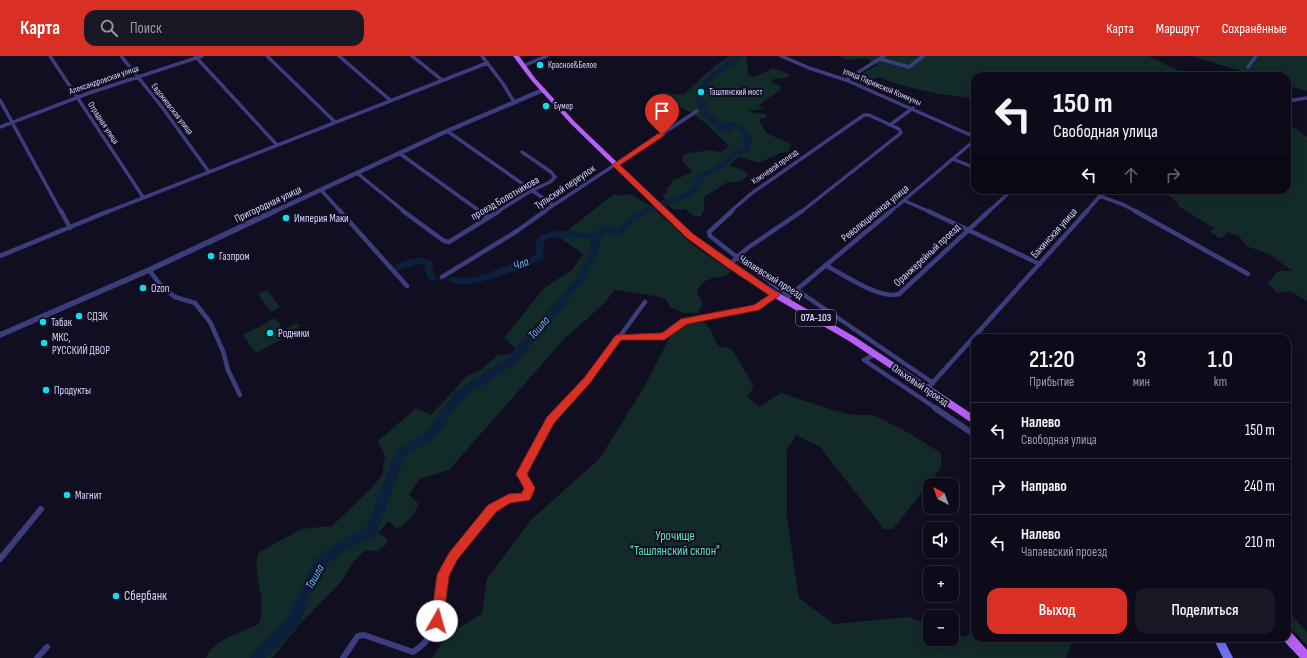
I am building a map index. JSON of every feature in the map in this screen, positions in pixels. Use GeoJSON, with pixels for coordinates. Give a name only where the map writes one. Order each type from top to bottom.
{"type":"FeatureCollection","features":[{"type":"Feature","properties":{"kind":"main road","name":"07А-103"},"geometry":{"type":"LineString","coordinates":[[516,56],[543,90],[573,123],[615,165]]}},
{"type":"Feature","properties":{"kind":"main road","name":"Чапаевский проезд"},"geometry":{"type":"LineString","coordinates":[[615,165],[690,236],[730,265],[776,295],[788,299],[930,386],[971,418]]}},
{"type":"Feature","properties":{"kind":"main road"},"geometry":{"type":"LineString","coordinates":[[1291,640],[1307,658]]}},
{"type":"Feature","properties":{"kind":"main road"},"geometry":{"type":"LineString","coordinates":[[1220,642],[1228,658]]}},
{"type":"Feature","properties":{"kind":"street","name":"Отрадная улица"},"geometry":{"type":"LineString","coordinates":[[50,56],[143,197]]}},
{"type":"Feature","properties":{"kind":"street","name":"Евдокиевская улица"},"geometry":{"type":"LineString","coordinates":[[121,56],[162,107],[209,172]]}},
{"type":"Feature","properties":{"kind":"street","name":"Александровская улица"},"geometry":{"type":"LineString","coordinates":[[0,126],[13,123],[137,77],[195,57],[202,56]]}},
{"type":"Feature","properties":{"kind":"street"},"geometry":{"type":"LineString","coordinates":[[267,56],[335,122]]}},
{"type":"Feature","properties":{"kind":"street"},"geometry":{"type":"LineString","coordinates":[[339,56],[390,100]]}},
{"type":"Feature","properties":{"kind":"street"},"geometry":{"type":"LineString","coordinates":[[412,56],[442,80]]}},
{"type":"Feature","properties":{"kind":"street"},"geometry":{"type":"LineString","coordinates":[[482,56],[504,85],[514,102]]}},
{"type":"Feature","properties":{"kind":"street"},"geometry":{"type":"LineString","coordinates":[[523,66],[547,56]]}},
{"type":"Feature","properties":{"kind":"street","name":"улица Парижской Коммуны"},"geometry":{"type":"LineString","coordinates":[[782,56],[809,68],[846,80],[913,108],[971,135]]}},
{"type":"Feature","properties":{"kind":"street"},"geometry":{"type":"LineString","coordinates":[[874,56],[909,67],[923,56]]}},
{"type":"Feature","properties":{"kind":"street"},"geometry":{"type":"LineString","coordinates":[[1248,67],[1256,56]]}},
{"type":"Feature","properties":{"kind":"street"},"geometry":{"type":"LineString","coordinates":[[195,57],[277,145]]}},
{"type":"Feature","properties":{"kind":"street"},"geometry":{"type":"LineString","coordinates":[[846,80],[882,58]]}},
{"type":"Feature","properties":{"kind":"street"},"geometry":{"type":"LineString","coordinates":[[0,256],[143,197],[487,63]]}},
{"type":"Feature","properties":{"kind":"street","name":"Пригородная улица"},"geometry":{"type":"LineString","coordinates":[[0,335],[149,270],[447,131],[543,90]]}},
{"type":"Feature","properties":{"kind":"street"},"geometry":{"type":"LineString","coordinates":[[1291,100],[1307,98]]}},
{"type":"Feature","properties":{"kind":"street"},"geometry":{"type":"LineString","coordinates":[[0,100],[70,228]]}},
{"type":"Feature","properties":{"kind":"street"},"geometry":{"type":"LineString","coordinates":[[730,265],[737,256],[786,223],[901,133],[901,130],[890,125],[913,108]]}},
{"type":"Feature","properties":{"kind":"street","name":"Тульский переулок"},"geometry":{"type":"LineString","coordinates":[[442,277],[517,231],[553,205],[697,111]]}},
{"type":"Feature","properties":{"kind":"street","name":"Ключевой проезд"},"geometry":{"type":"LineString","coordinates":[[788,299],[737,256],[710,236],[709,232],[752,193],[864,115],[869,115],[890,125]]}},
{"type":"Feature","properties":{"kind":"street"},"geometry":{"type":"LineString","coordinates":[[447,131],[553,205]]}},
{"type":"Feature","properties":{"kind":"street","name":"Революционная улица"},"geometry":{"type":"LineString","coordinates":[[788,299],[796,290],[825,265],[905,201],[971,143]]}},
{"type":"Feature","properties":{"kind":"street","name":"проезд Болотникова"},"geometry":{"type":"LineString","coordinates":[[357,173],[418,223],[444,241],[449,242],[488,217],[550,182],[555,177],[554,174],[522,152]]}},
{"type":"Feature","properties":{"kind":"street"},"geometry":{"type":"LineString","coordinates":[[399,153],[488,217]]}},
{"type":"Feature","properties":{"kind":"street"},"geometry":{"type":"LineString","coordinates":[[953,159],[971,166]]}},
{"type":"Feature","properties":{"kind":"street"},"geometry":{"type":"LineString","coordinates":[[321,190],[407,286]]}},
{"type":"Feature","properties":{"kind":"street","name":"Оранжерейный проезд"},"geometry":{"type":"LineString","coordinates":[[825,265],[880,293],[893,296],[900,294],[968,229],[1007,194]]}},
{"type":"Feature","properties":{"kind":"street"},"geometry":{"type":"LineString","coordinates":[[1100,196],[1124,205],[1248,274]]}},
{"type":"Feature","properties":{"kind":"street","name":"Бакинская улица"},"geometry":{"type":"LineString","coordinates":[[977,334],[1100,196]]}},
{"type":"Feature","properties":{"kind":"street"},"geometry":{"type":"LineString","coordinates":[[905,201],[968,229],[1040,264]]}},
{"type":"Feature","properties":{"kind":"street"},"geometry":{"type":"LineString","coordinates":[[149,270],[163,288],[175,297],[195,304],[210,322],[223,351],[228,370],[240,395]]}},
{"type":"Feature","properties":{"kind":"street"},"geometry":{"type":"LineString","coordinates":[[796,290],[930,386]]}},
{"type":"Feature","properties":{"kind":"street"},"geometry":{"type":"LineString","coordinates":[[619,337],[664,337],[684,321],[756,307],[776,295]]}},
{"type":"Feature","properties":{"kind":"street"},"geometry":{"type":"LineString","coordinates":[[343,658],[358,636],[364,635],[413,652],[422,646],[437,621],[443,575],[453,557],[492,509],[509,499],[526,497],[529,488],[521,474],[550,420],[587,381],[645,302]]}},
{"type":"Feature","properties":{"kind":"street","name":"Бакинская улица"},"geometry":{"type":"LineString","coordinates":[[930,386],[971,341]]}},
{"type":"Feature","properties":{"kind":"street","name":"Ольховый проезд"},"geometry":{"type":"LineString","coordinates":[[876,354],[864,360],[971,432]]}},
{"type":"Feature","properties":{"kind":"street"},"geometry":{"type":"LineString","coordinates":[[0,559],[41,509]]}},
{"type":"Feature","properties":{"kind":"street"},"geometry":{"type":"LineString","coordinates":[[37,658],[47,647]]}},
{"type":"Feature","properties":{"kind":"green space"},"geometry":{"type":"Polygon","coordinates":[[[729,56],[747,56],[748,75],[755,77],[773,68],[789,74],[787,77],[771,80],[771,82],[782,87],[758,106],[766,109],[746,109],[754,113],[767,114],[766,117],[759,120],[766,133],[791,144],[789,151],[778,154],[759,163],[739,157],[729,166],[741,169],[748,175],[740,182],[728,182],[704,197],[704,210],[701,216],[695,217],[685,209],[676,210],[671,208],[663,195],[667,193],[666,189],[672,181],[692,172],[682,161],[684,154],[710,150],[721,152],[729,146],[700,119],[684,109],[668,104],[658,96],[664,92],[676,95],[684,94],[717,64],[729,56]]]}},
{"type":"Feature","properties":{"kind":"green space"},"geometry":{"type":"Polygon","coordinates":[[[838,56],[1149,56],[1181,72],[971,72],[971,99],[914,88],[879,77],[863,85],[854,81],[854,78],[877,65],[865,58],[847,60],[838,56]]]}},
{"type":"Feature","properties":{"kind":"green space"},"geometry":{"type":"Polygon","coordinates":[[[1192,56],[1307,56],[1307,90],[1306,91],[1291,86],[1291,72],[1244,72],[1192,56]]]}},
{"type":"Feature","properties":{"kind":"green space"},"geometry":{"type":"Polygon","coordinates":[[[1291,125],[1307,137],[1307,301],[1290,291],[1277,293],[1268,283],[1278,271],[1293,271],[1269,254],[1246,246],[1239,236],[1227,232],[1223,238],[1219,238],[1210,231],[1214,228],[1178,206],[1178,203],[1167,194],[1291,194],[1291,125]]]}},
{"type":"Feature","properties":{"kind":"green space"},"geometry":{"type":"Polygon","coordinates":[[[614,194],[621,196],[631,194],[652,207],[693,245],[731,271],[726,276],[713,278],[702,283],[697,291],[703,304],[697,313],[684,313],[670,307],[666,299],[614,290],[606,302],[565,338],[449,470],[420,479],[409,495],[419,504],[413,515],[401,527],[396,528],[389,521],[378,533],[387,539],[387,544],[377,551],[366,550],[354,561],[341,582],[301,623],[272,658],[206,658],[214,646],[237,633],[259,624],[262,607],[257,571],[258,553],[301,529],[332,526],[373,487],[382,475],[385,456],[378,441],[416,408],[431,415],[467,376],[481,370],[498,355],[522,354],[504,338],[544,288],[572,270],[583,254],[559,237],[614,194]]]}},
{"type":"Feature","properties":{"kind":"green space"},"geometry":{"type":"Polygon","coordinates":[[[267,290],[280,307],[271,312],[258,294],[267,290]]]}},
{"type":"Feature","properties":{"kind":"green space"},"geometry":{"type":"Polygon","coordinates":[[[275,318],[284,330],[297,323],[300,326],[287,333],[288,336],[256,353],[243,335],[275,318]]]}},
{"type":"Feature","properties":{"kind":"green space","name":"Урочище \"Ташлянский склон\""},"geometry":{"type":"Polygon","coordinates":[[[704,322],[710,329],[718,346],[732,349],[754,387],[747,397],[759,407],[781,393],[853,415],[873,415],[909,433],[941,453],[941,468],[933,478],[923,478],[923,491],[893,529],[884,529],[820,447],[796,435],[787,450],[787,517],[799,598],[834,624],[908,617],[923,622],[923,646],[959,646],[959,635],[964,637],[971,633],[971,642],[1072,642],[1066,658],[432,658],[447,636],[482,613],[487,579],[531,520],[600,458],[644,387],[672,333],[688,324],[704,322]]]}},
{"type":"Feature","properties":{"kind":"green space"},"geometry":{"type":"Polygon","coordinates":[[[1291,614],[1307,632],[1307,646],[1291,628],[1291,614]]]}},
{"type":"Feature","properties":{"kind":"waterway","name":"Ташла"},"geometry":{"type":"LineString","coordinates":[[597,237],[603,229],[608,228],[615,233],[619,233],[631,219],[663,203],[687,195],[697,187],[700,177],[719,168],[736,152],[746,149],[748,144],[747,135],[741,128],[728,123],[726,125],[729,130],[725,131],[721,129],[721,126],[709,116],[699,100],[701,92],[709,79],[720,69],[740,56]]}},
{"type":"Feature","properties":{"kind":"waterway","name":"Чла"},"geometry":{"type":"LineString","coordinates":[[453,279],[472,281],[485,278],[540,257],[540,243],[541,239],[545,236],[568,234],[597,237]]}},
{"type":"Feature","properties":{"kind":"waterway","name":"Ташла"},"geometry":{"type":"LineString","coordinates":[[257,658],[292,623],[318,565],[339,547],[371,532],[401,453],[430,436],[459,395],[511,361],[578,282],[592,257],[597,237]]}},
{"type":"Feature","properties":{"kind":"waterway","name":"Чла"},"geometry":{"type":"LineString","coordinates":[[397,268],[413,262],[425,261],[429,263],[430,276],[432,278]]}},
{"type":"Feature","properties":{"kind":"place","name":"Красное&Белое"},"geometry":{"type":"Point","coordinates":[540,65]}},
{"type":"Feature","properties":{"kind":"place","name":"Ташлянский мост"},"geometry":{"type":"Point","coordinates":[701,92]}},
{"type":"Feature","properties":{"kind":"place","name":"Бумер"},"geometry":{"type":"Point","coordinates":[546,106]}},
{"type":"Feature","properties":{"kind":"place","name":"Империя Маки"},"geometry":{"type":"Point","coordinates":[286,218]}},
{"type":"Feature","properties":{"kind":"place","name":"Газпром"},"geometry":{"type":"Point","coordinates":[211,256]}},
{"type":"Feature","properties":{"kind":"place","name":"Ozon"},"geometry":{"type":"Point","coordinates":[143,288]}},
{"type":"Feature","properties":{"kind":"place","name":"СДЭК"},"geometry":{"type":"Point","coordinates":[79,316]}},
{"type":"Feature","properties":{"kind":"place","name":"Табак"},"geometry":{"type":"Point","coordinates":[43,322]}},
{"type":"Feature","properties":{"kind":"place","name":"Родники"},"geometry":{"type":"Point","coordinates":[270,333]}},
{"type":"Feature","properties":{"kind":"place","name":"МКС, РУССКИЙ ДВОР"},"geometry":{"type":"Point","coordinates":[44,343]}},
{"type":"Feature","properties":{"kind":"place","name":"Продукты"},"geometry":{"type":"Point","coordinates":[46,390]}},
{"type":"Feature","properties":{"kind":"place","name":"Магнит"},"geometry":{"type":"Point","coordinates":[67,495]}},
{"type":"Feature","properties":{"kind":"place","name":"Сбербанк"},"geometry":{"type":"Point","coordinates":[116,596]}},
{"type":"Feature","properties":{"kind":"route"},"geometry":{"type":"LineString","coordinates":[[437,621],[443,575],[453,557],[492,509],[509,499],[526,497],[529,488],[521,474],[550,420],[587,381],[619,337],[664,337],[684,321],[756,307],[776,295],[730,265],[690,236],[615,165],[662,135]]}}]}
